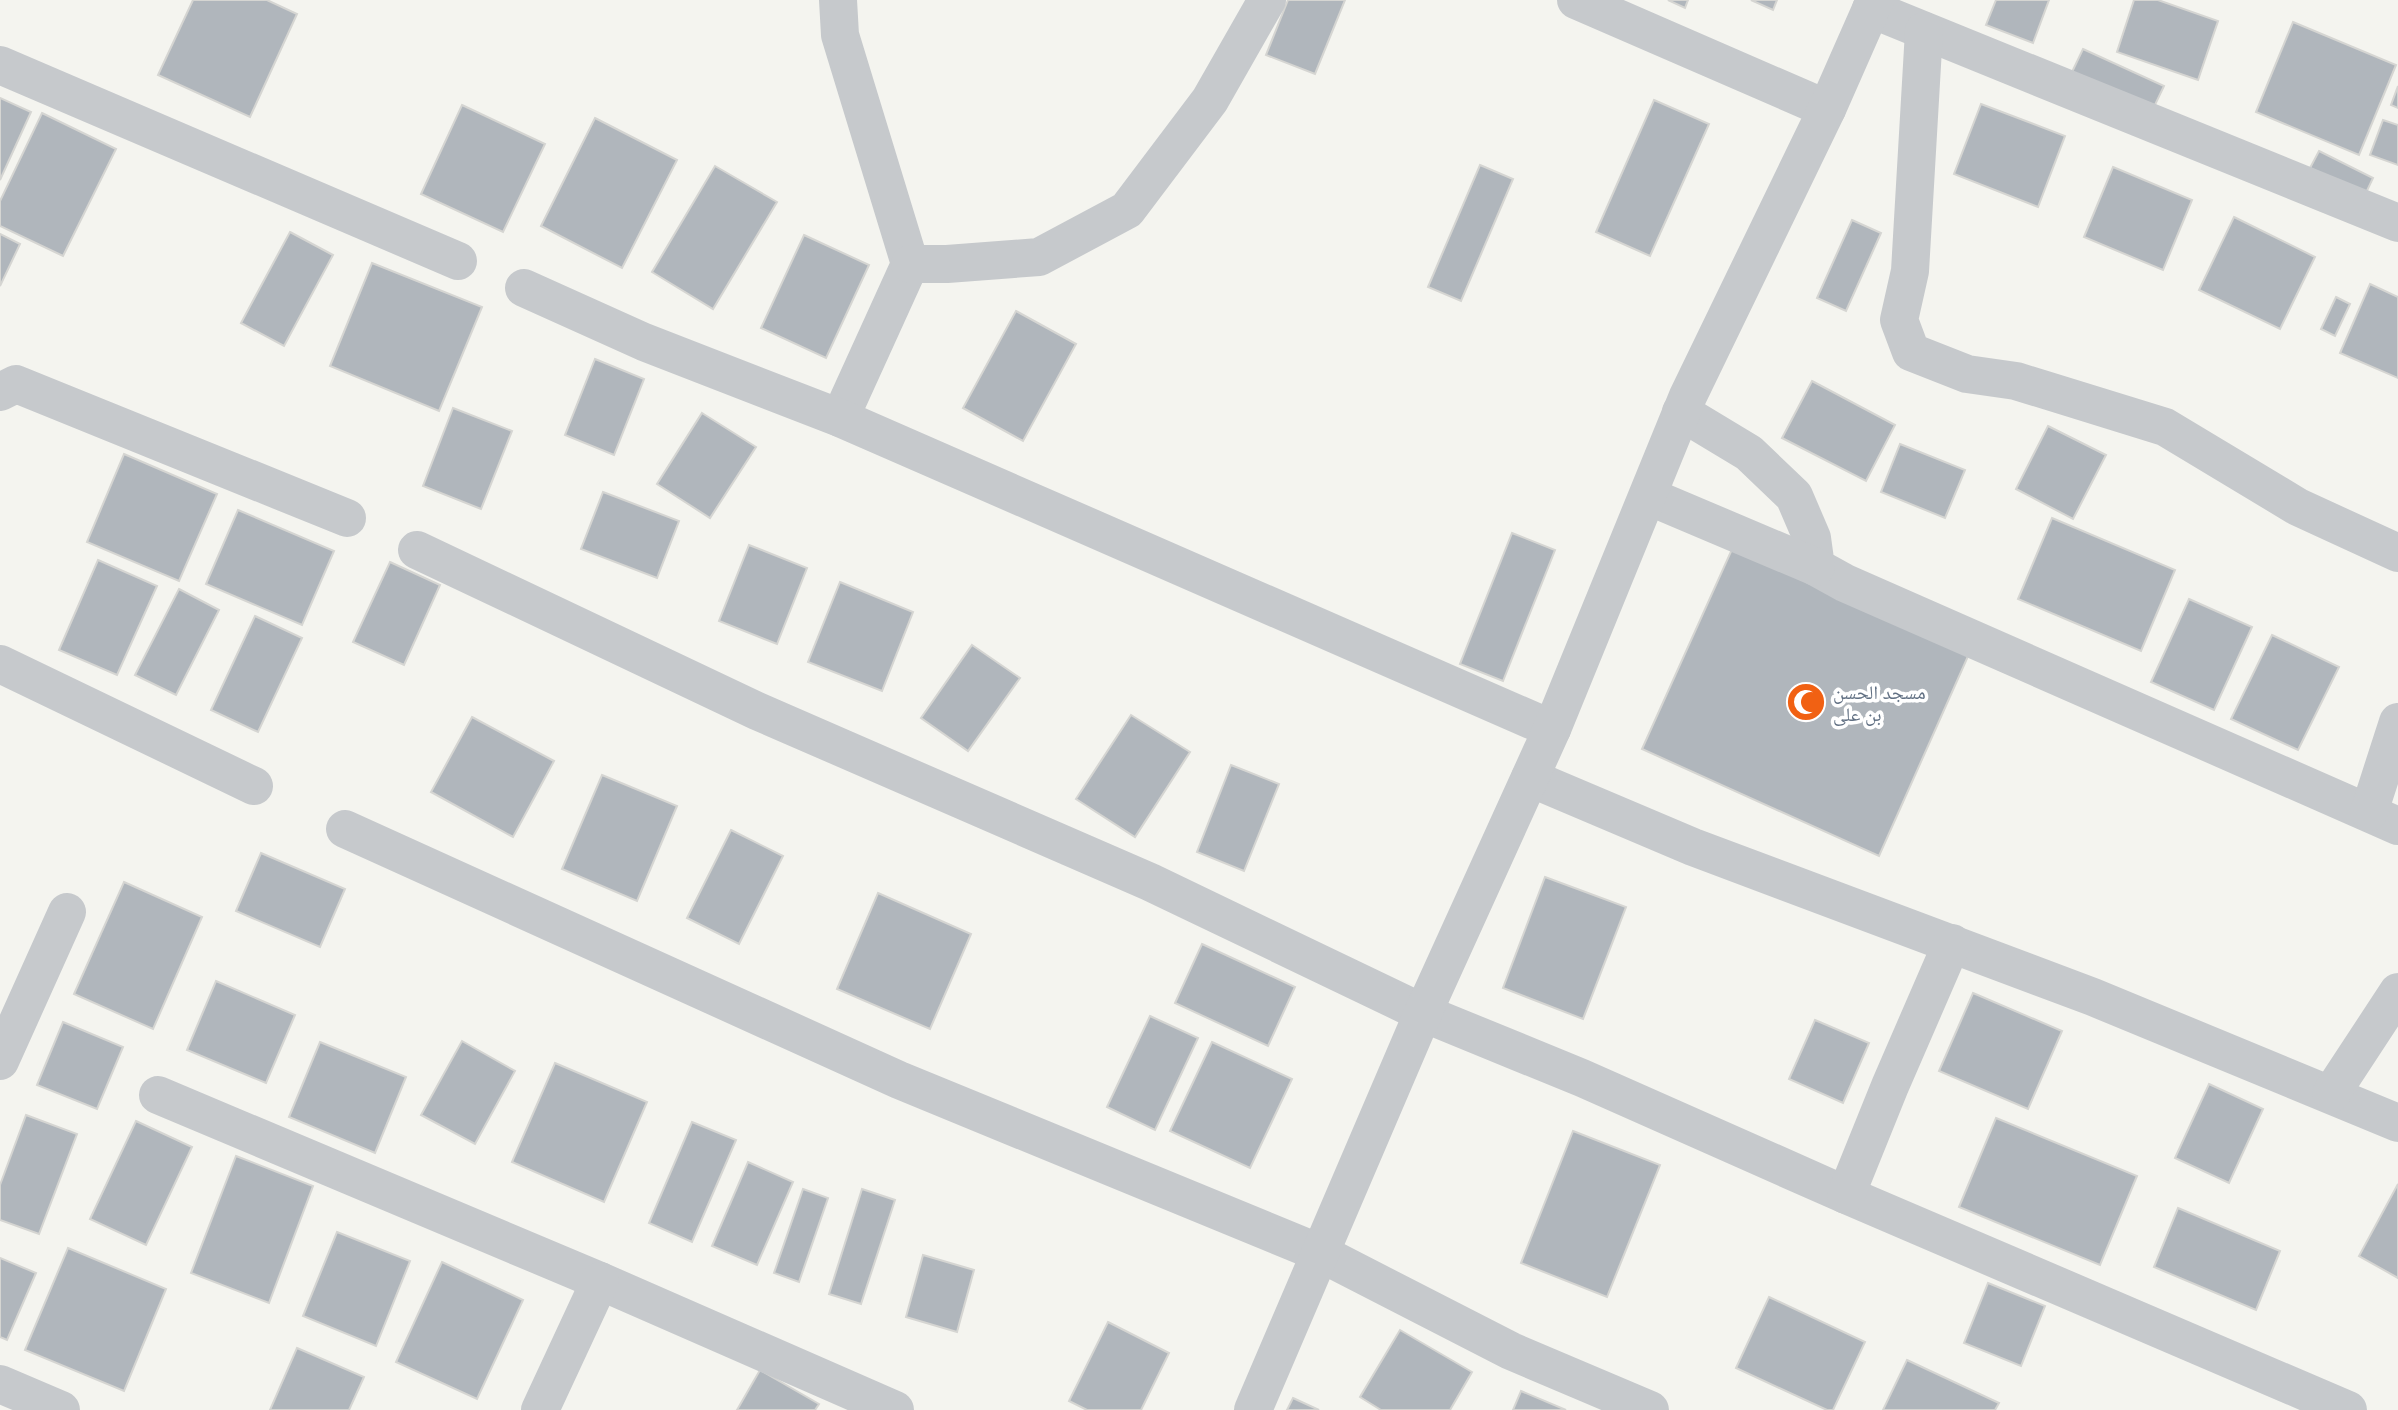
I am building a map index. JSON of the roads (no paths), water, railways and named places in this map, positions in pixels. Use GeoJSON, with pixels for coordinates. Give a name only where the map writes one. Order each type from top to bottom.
{"type":"FeatureCollection","features":[{"type":"Feature","properties":{"kind":"street"},"geometry":{"type":"LineString","coordinates":[[838,0],[836,6],[840,35],[910,264],[841,418]]}},
{"type":"Feature","properties":{"kind":"street"},"geometry":{"type":"LineString","coordinates":[[910,264],[1039,257],[1126,210],[1210,100],[1267,0]]}},
{"type":"Feature","properties":{"kind":"street"},"geometry":{"type":"LineString","coordinates":[[1576,0],[1827,109]]}},
{"type":"Feature","properties":{"kind":"street"},"geometry":{"type":"LineString","coordinates":[[1253,1410],[1423,1013],[1552,729],[1681,412],[1827,109],[1873,4],[1924,31],[2398,223]]}},
{"type":"Feature","properties":{"kind":"street"},"geometry":{"type":"LineString","coordinates":[[1924,31],[1910,271],[1899,320],[1911,352],[1967,374],[2016,380],[2165,426],[2298,507],[2398,553]]}},
{"type":"Feature","properties":{"kind":"street"},"geometry":{"type":"LineString","coordinates":[[0,65],[458,261]]}},
{"type":"Feature","properties":{"kind":"street"},"geometry":{"type":"LineString","coordinates":[[524,288],[644,342],[841,418],[1552,729]]}},
{"type":"Feature","properties":{"kind":"street"},"geometry":{"type":"LineString","coordinates":[[0,392],[16,384],[347,518]]}},
{"type":"Feature","properties":{"kind":"street"},"geometry":{"type":"LineString","coordinates":[[1681,412],[1749,453],[1794,496],[1812,538],[1816,567]]}},
{"type":"Feature","properties":{"kind":"street"},"geometry":{"type":"LineString","coordinates":[[1648,496],[1816,567],[1845,583],[2383,819],[2398,722]]}},
{"type":"Feature","properties":{"kind":"street"},"geometry":{"type":"LineString","coordinates":[[417,550],[757,711],[1150,882],[1423,1013],[2348,1410]]}},
{"type":"Feature","properties":{"kind":"street"},"geometry":{"type":"LineString","coordinates":[[0,664],[254,786]]}},
{"type":"Feature","properties":{"kind":"street"},"geometry":{"type":"LineString","coordinates":[[1530,778],[1693,847],[2093,997],[2398,1123]]}},
{"type":"Feature","properties":{"kind":"street"},"geometry":{"type":"LineString","coordinates":[[345,829],[899,1080],[1320,1253],[1511,1350],[1650,1410]]}},
{"type":"Feature","properties":{"kind":"street"},"geometry":{"type":"LineString","coordinates":[[0,1061],[67,912]]}},
{"type":"Feature","properties":{"kind":"street"},"geometry":{"type":"LineString","coordinates":[[1846,1195],[1952,943]]}},
{"type":"Feature","properties":{"kind":"street"},"geometry":{"type":"LineString","coordinates":[[2331,1094],[2398,992]]}},
{"type":"Feature","properties":{"kind":"street"},"geometry":{"type":"LineString","coordinates":[[158,1095],[600,1281],[894,1410]]}},
{"type":"Feature","properties":{"kind":"street"},"geometry":{"type":"LineString","coordinates":[[540,1410],[600,1281]]}},
{"type":"Feature","properties":{"kind":"street"},"geometry":{"type":"LineString","coordinates":[[0,1384],[61,1410]]}},
{"type":"Feature","properties":{"kind":"place","name":"مسجد الحسن بن على"},"geometry":{"type":"Point","coordinates":[1806,702]}}]}
